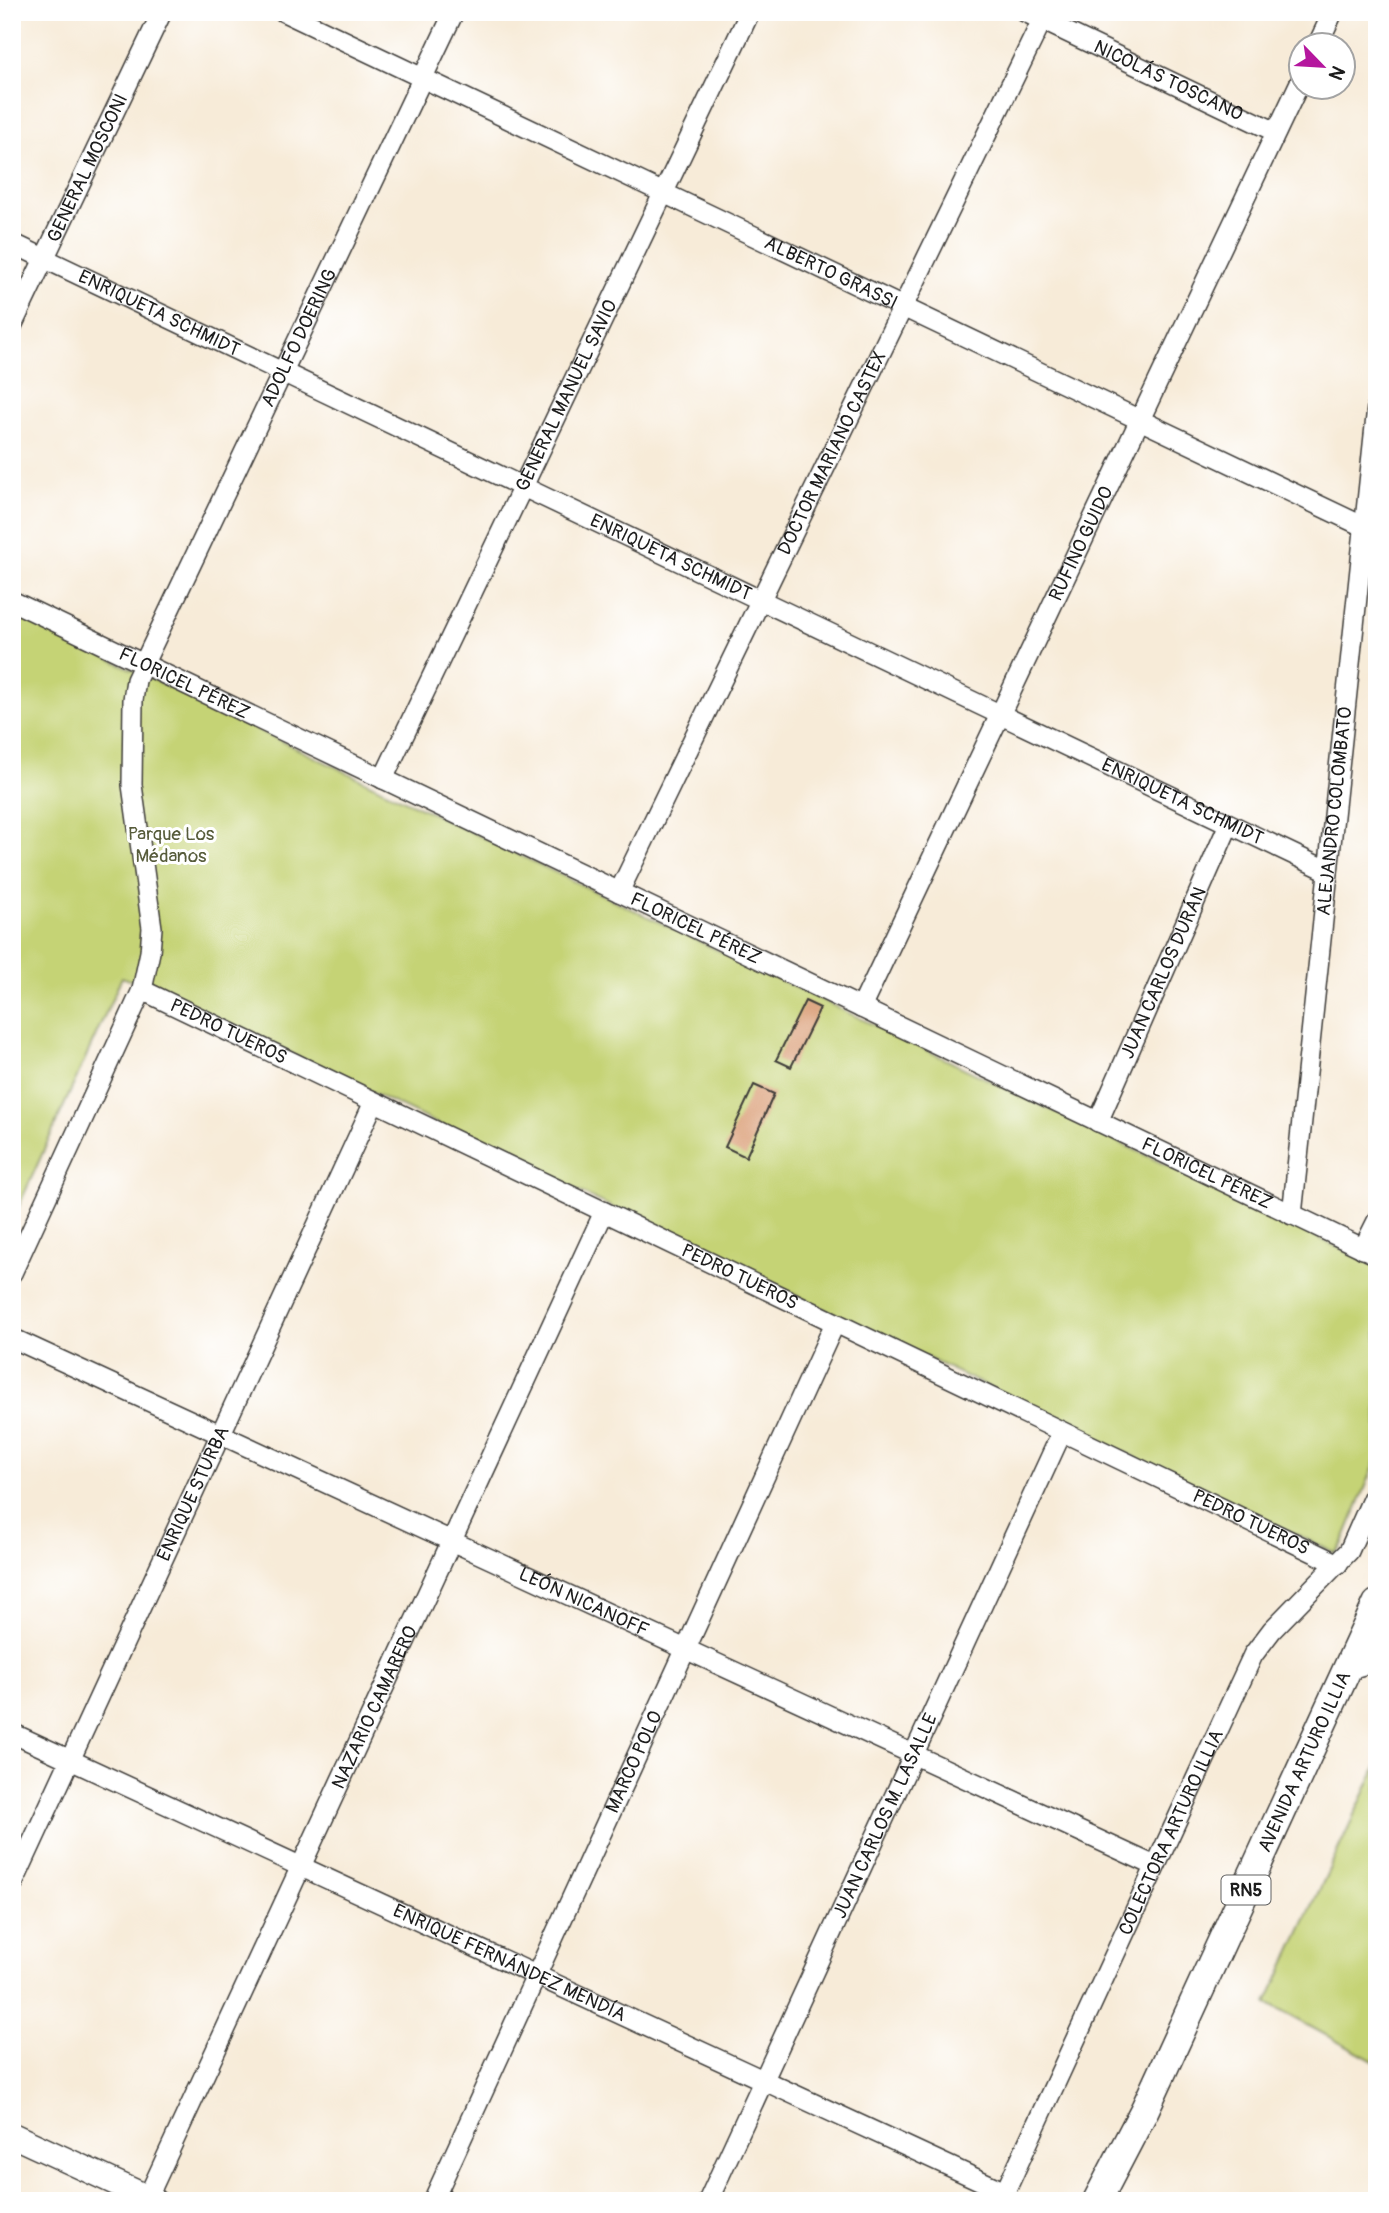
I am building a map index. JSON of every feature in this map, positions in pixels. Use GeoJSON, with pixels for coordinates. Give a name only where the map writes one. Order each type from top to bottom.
{"type":"FeatureCollection","features":[{"type":"Feature","properties":{"kind":"highway","name":"AVENIDA ARTURO ILLIA"},"geometry":{"type":"LineString","coordinates":[[1097,2201],[1144,2109],[1377,1604]]}},
{"type":"Feature","properties":{"kind":"highway","name":"AVENIDA ARTURO ILLIA"},"geometry":{"type":"LineString","coordinates":[[1110,2201],[1144,2109]]}},
{"type":"Feature","properties":{"kind":"main road"},"geometry":{"type":"LineString","coordinates":[[12,2135],[150,2200]]}},
{"type":"Feature","properties":{"kind":"street","name":"GENERAL MOSCONI"},"geometry":{"type":"LineString","coordinates":[[12,326],[162,12]]}},
{"type":"Feature","properties":{"kind":"street","name":"ALBERTO GRASSI"},"geometry":{"type":"LineString","coordinates":[[284,12],[1370,530]]}},
{"type":"Feature","properties":{"kind":"street","name":"ADOLFO DOERING"},"geometry":{"type":"LineString","coordinates":[[12,1273],[142,990],[150,953],[152,928],[133,796],[131,760],[134,690],[143,664],[454,12]]}},
{"type":"Feature","properties":{"kind":"street","name":"GENERAL MANUEL SAVIO"},"geometry":{"type":"LineString","coordinates":[[383,779],[750,12]]}},
{"type":"Feature","properties":{"kind":"street"},"geometry":{"type":"LineString","coordinates":[[1324,32],[1333,12]]}},
{"type":"Feature","properties":{"kind":"street","name":"NICOLÁS TOSCANO"},"geometry":{"type":"LineString","coordinates":[[1038,15],[1276,132]]}},
{"type":"Feature","properties":{"kind":"street","name":"DOCTOR MARIANO CASTEX"},"geometry":{"type":"LineString","coordinates":[[619,892],[903,307],[1038,15]]}},
{"type":"Feature","properties":{"kind":"street","name":"RUFINO GUIDO"},"geometry":{"type":"LineString","coordinates":[[861,1008],[1290,102]]}},
{"type":"Feature","properties":{"kind":"street","name":"ENRIQUETA SCHMIDT"},"geometry":{"type":"LineString","coordinates":[[12,243],[1328,871]]}},
{"type":"Feature","properties":{"kind":"street","name":"ALEJANDRO COLOMBATO"},"geometry":{"type":"LineString","coordinates":[[1292,1215],[1328,871],[1370,530],[1377,407]]}},
{"type":"Feature","properties":{"kind":"street","name":"FLORICEL PÉREZ"},"geometry":{"type":"LineString","coordinates":[[12,601],[1370,1252]]}},
{"type":"Feature","properties":{"kind":"street","name":"JUAN CARLOS DURÁN"},"geometry":{"type":"LineString","coordinates":[[1098,1122],[1229,824]]}},
{"type":"Feature","properties":{"kind":"street","name":"PEDRO TUEROS"},"geometry":{"type":"LineString","coordinates":[[142,990],[1338,1564]]}},
{"type":"Feature","properties":{"kind":"street","name":"ENRIQUE STURBA"},"geometry":{"type":"LineString","coordinates":[[12,1886],[374,1102]]}},
{"type":"Feature","properties":{"kind":"street","name":"NAZARIO CAMARERO"},"geometry":{"type":"LineString","coordinates":[[150,2200],[604,1212]]}},
{"type":"Feature","properties":{"kind":"street"},"geometry":{"type":"LineString","coordinates":[[1370,1252],[1377,1221]]}},
{"type":"Feature","properties":{"kind":"street","name":"MARCO POLO"},"geometry":{"type":"LineString","coordinates":[[433,2201],[835,1323]]}},
{"type":"Feature","properties":{"kind":"street","name":"LEÓN NICANOFF"},"geometry":{"type":"LineString","coordinates":[[12,1338],[1155,1866]]}},
{"type":"Feature","properties":{"kind":"street","name":"JUAN CARLOS M. LASALLE"},"geometry":{"type":"LineString","coordinates":[[708,2201],[1062,1432]]}},
{"type":"Feature","properties":{"kind":"street","name":"COLECTORA ARTURO ILLIA"},"geometry":{"type":"LineString","coordinates":[[1003,2196],[1253,1655],[1272,1630],[1338,1564],[1354,1543],[1377,1488]]}},
{"type":"Feature","properties":{"kind":"street"},"geometry":{"type":"LineString","coordinates":[[1347,1670],[1377,1661]]}},
{"type":"Feature","properties":{"kind":"street","name":"ENRIQUE FERNÁNDEZ MENDÍA"},"geometry":{"type":"LineString","coordinates":[[12,1733],[764,2080],[1003,2196]]}},
{"type":"Feature","properties":{"kind":"green space","name":"Parque Los Médanos"},"geometry":{"type":"Polygon","coordinates":[[[12,612],[1377,1266],[1377,1459],[1342,1545],[1335,1553],[162,992],[122,977],[12,1221],[12,612]]]}},
{"type":"Feature","properties":{"kind":"green space"},"geometry":{"type":"Polygon","coordinates":[[[1377,1766],[1377,2063],[1267,2003],[1377,1766]]]}},
{"type":"Feature","properties":{"kind":"building"},"geometry":{"type":"Polygon","coordinates":[[[805,1001],[820,1008],[791,1067],[776,1060],[805,1001]]]}},
{"type":"Feature","properties":{"kind":"building"},"geometry":{"type":"Polygon","coordinates":[[[754,1085],[774,1094],[746,1157],[725,1147],[754,1085]]]}}]}
